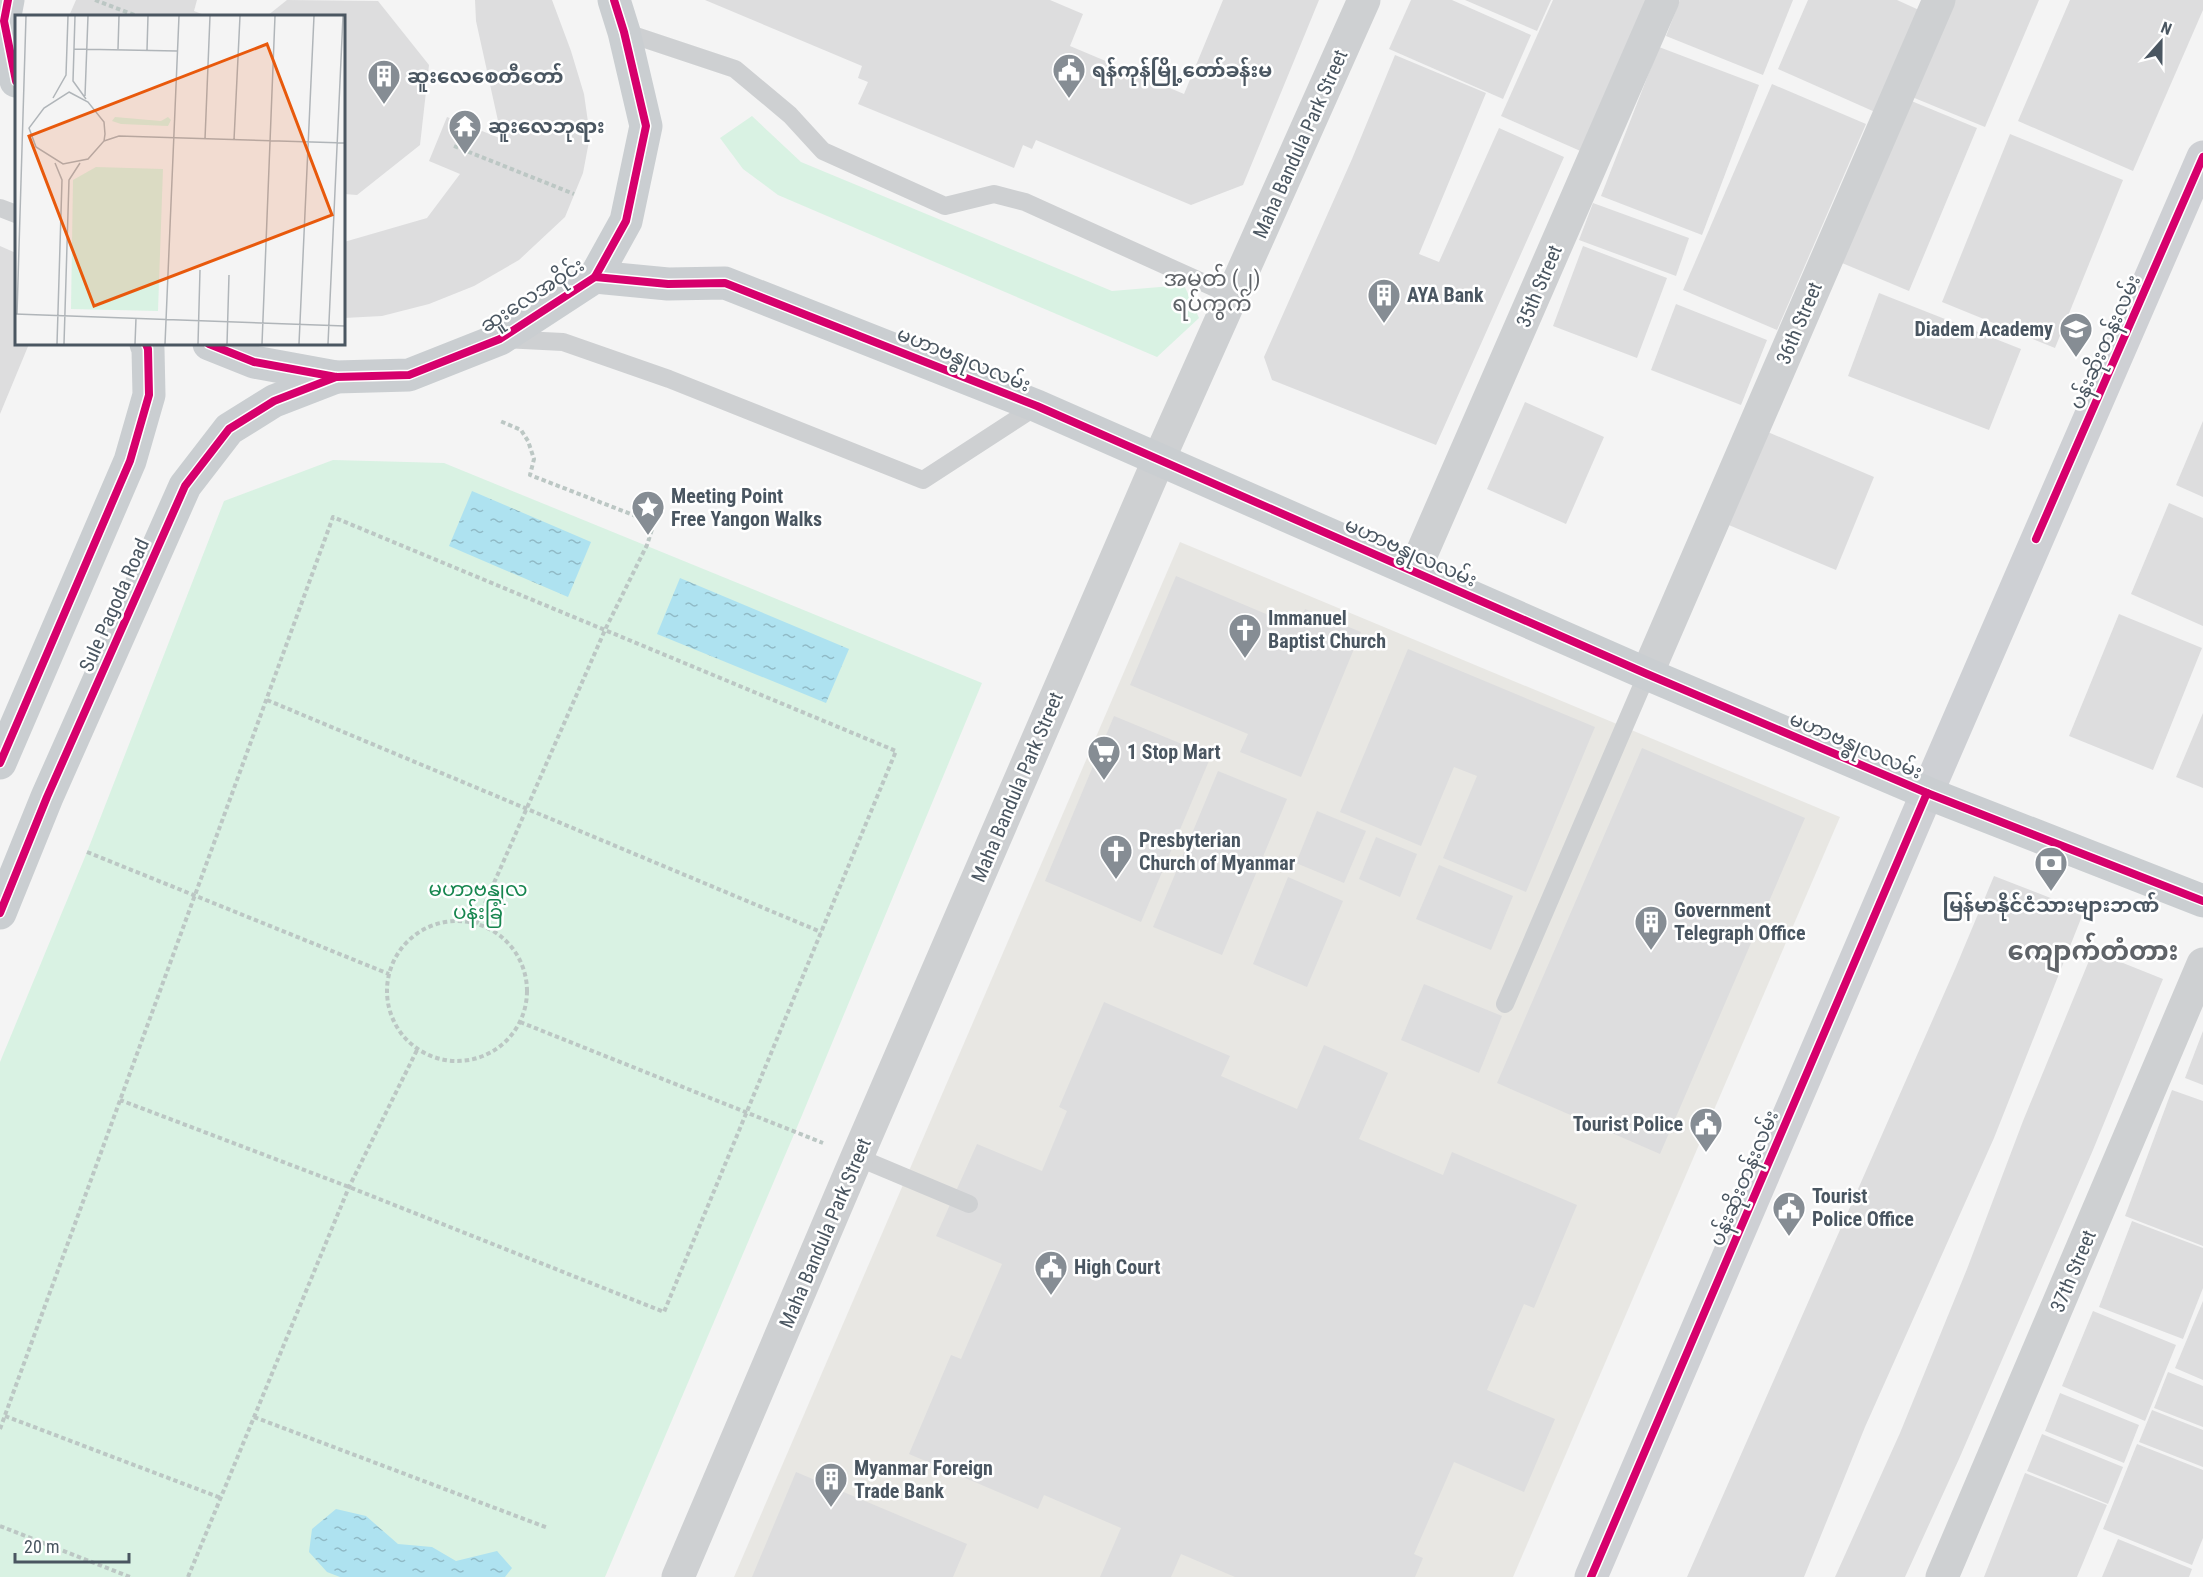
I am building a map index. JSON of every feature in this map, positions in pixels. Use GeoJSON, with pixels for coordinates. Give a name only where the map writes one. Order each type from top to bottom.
{"type":"FeatureCollection","features":[{"type":"Feature","properties":{"kind":"main road","name":"ဆူးလေအဝိုင်း"},"geometry":{"type":"LineString","coordinates":[[212,345],[254,362],[336,377],[409,375],[500,339],[595,278],[626,221],[646,126],[624,32],[614,0]]}},
{"type":"Feature","properties":{"kind":"main road"},"geometry":{"type":"LineString","coordinates":[[4,15],[15,76]]}},
{"type":"Feature","properties":{"kind":"main road","name":"ပန်းဆိုးတန်းလမ်း"},"geometry":{"type":"LineString","coordinates":[[1591,1577],[2203,157]]}},
{"type":"Feature","properties":{"kind":"main road","name":"မဟာဗန္ဓုလလမ်း"},"geometry":{"type":"LineString","coordinates":[[595,278],[668,284],[725,283],[1036,406],[1159,459],[1420,558],[1653,660],[1927,793],[2203,901]]}},
{"type":"Feature","properties":{"kind":"main road"},"geometry":{"type":"LineString","coordinates":[[0,763],[130,461],[149,395],[146,345]]}},
{"type":"Feature","properties":{"kind":"main road","name":"Sule Pagoda Road"},"geometry":{"type":"LineString","coordinates":[[0,913],[47,797],[185,486],[229,429],[274,401],[336,377]]}},
{"type":"Feature","properties":{"kind":"street","name":"Maha Bandula Park Street"},"geometry":{"type":"LineString","coordinates":[[678,1577],[1159,459],[1364,0]]}},
{"type":"Feature","properties":{"kind":"street","name":"35th Street"},"geometry":{"type":"LineString","coordinates":[[1420,558],[1663,0]]}},
{"type":"Feature","properties":{"kind":"street","name":"36th Street"},"geometry":{"type":"LineString","coordinates":[[1653,660],[1940,0]]}},
{"type":"Feature","properties":{"kind":"street","name":"37th Street"},"geometry":{"type":"LineString","coordinates":[[1942,1577],[2203,964]]}},
{"type":"Feature","properties":{"kind":"lane"},"geometry":{"type":"LineString","coordinates":[[624,32],[735,69],[790,116],[823,151],[945,206],[994,194],[1025,202],[1233,296]]}},
{"type":"Feature","properties":{"kind":"lane"},"geometry":{"type":"LineString","coordinates":[[0,208],[15,214]]}},
{"type":"Feature","properties":{"kind":"lane"},"geometry":{"type":"LineString","coordinates":[[500,339],[563,342],[669,379],[923,480],[1036,406]]}},
{"type":"Feature","properties":{"kind":"lane"},"geometry":{"type":"LineString","coordinates":[[1505,1004],[1653,660]]}},
{"type":"Feature","properties":{"kind":"lane"},"geometry":{"type":"LineString","coordinates":[[857,1157],[969,1204]]}},
{"type":"Feature","properties":{"kind":"path"},"geometry":{"type":"LineString","coordinates":[[96,0],[134,15]]}},
{"type":"Feature","properties":{"kind":"path"},"geometry":{"type":"LineString","coordinates":[[454,146],[574,194]]}},
{"type":"Feature","properties":{"kind":"path"},"geometry":{"type":"LineString","coordinates":[[476,924],[605,630],[647,545],[654,523],[530,475],[534,459],[528,441],[521,430],[500,422]]}},
{"type":"Feature","properties":{"kind":"path"},"geometry":{"type":"LineString","coordinates":[[0,1429],[120,1100],[267,699],[333,517],[896,751],[664,1312],[349,1187],[120,1100]]}},
{"type":"Feature","properties":{"kind":"path"},"geometry":{"type":"LineString","coordinates":[[267,699],[821,932]]}},
{"type":"Feature","properties":{"kind":"path"},"geometry":{"type":"LineString","coordinates":[[87,852],[389,974]]}},
{"type":"Feature","properties":{"kind":"path"},"geometry":{"type":"LineString","coordinates":[[443,921],[466,921],[488,928],[507,941],[520,960],[527,981],[526,1004],[520,1022],[503,1044],[483,1056],[459,1061],[436,1058],[418,1048],[398,1030],[388,1008],[386,985],[389,974],[392,963],[404,943],[422,929],[443,921]]}},
{"type":"Feature","properties":{"kind":"path"},"geometry":{"type":"LineString","coordinates":[[520,1022],[857,1157]]}},
{"type":"Feature","properties":{"kind":"path"},"geometry":{"type":"LineString","coordinates":[[188,1577],[349,1187],[418,1048]]}},
{"type":"Feature","properties":{"kind":"path"},"geometry":{"type":"LineString","coordinates":[[5,1416],[221,1498]]}},
{"type":"Feature","properties":{"kind":"path"},"geometry":{"type":"LineString","coordinates":[[254,1417],[548,1528]]}},
{"type":"Feature","properties":{"kind":"path"},"geometry":{"type":"LineString","coordinates":[[0,1526],[130,1577]]}},
{"type":"Feature","properties":{"kind":"shaded area"},"geometry":{"type":"Polygon","coordinates":[[[1180,542],[1840,817],[1513,1577],[734,1577],[1180,542]]]}},
{"type":"Feature","properties":{"kind":"green space"},"geometry":{"type":"Polygon","coordinates":[[[752,116],[801,162],[1112,291],[1184,285],[1199,318],[1157,357],[778,195],[743,169],[720,138],[752,116]]]}},
{"type":"Feature","properties":{"kind":"green space","name":"မဟာဗန္ဓုလ ပန်းခြံ"},"geometry":{"type":"Polygon","coordinates":[[[333,460],[444,463],[982,683],[795,1132],[605,1577],[0,1577],[0,1062],[87,852],[224,501],[333,460]]]}},
{"type":"Feature","properties":{"kind":"water"},"geometry":{"type":"Polygon","coordinates":[[[472,491],[591,542],[568,597],[449,546],[472,491]]]}},
{"type":"Feature","properties":{"kind":"water"},"geometry":{"type":"Polygon","coordinates":[[[680,578],[849,649],[826,703],[657,634],[680,578]]]}},
{"type":"Feature","properties":{"kind":"water"},"geometry":{"type":"Polygon","coordinates":[[[336,1509],[366,1516],[398,1544],[432,1547],[456,1561],[497,1551],[512,1568],[505,1577],[340,1577],[327,1572],[309,1552],[312,1529],[336,1509]]]}},
{"type":"Feature","properties":{"kind":"building"},"geometry":{"type":"Polygon","coordinates":[[[76,0],[197,0],[194,11],[204,15],[69,15],[76,0]]]}},
{"type":"Feature","properties":{"kind":"building","name":"ဆူးလေစေတီတော်"},"geometry":{"type":"Polygon","coordinates":[[[287,0],[378,1],[429,65],[420,145],[357,195],[345,194],[345,15],[268,15],[287,0]]]}},
{"type":"Feature","properties":{"kind":"building"},"geometry":{"type":"Polygon","coordinates":[[[475,0],[552,0],[584,94],[590,136],[583,173],[565,217],[519,260],[474,286],[429,304],[382,316],[345,318],[345,242],[427,218],[460,174],[429,161],[447,117],[502,139],[476,21],[475,0]]]}},
{"type":"Feature","properties":{"kind":"building","name":"ရန်ကုန်မြို့တော်ခန်းမ"},"geometry":{"type":"Polygon","coordinates":[[[705,0],[1050,0],[1083,14],[1070,46],[1184,94],[1223,0],[1319,0],[1243,185],[1191,205],[1036,140],[1032,149],[1023,145],[1014,168],[858,104],[868,82],[858,78],[862,66],[705,0]]]}},
{"type":"Feature","properties":{"kind":"building"},"geometry":{"type":"Polygon","coordinates":[[[1411,0],[1452,0],[1531,35],[1503,99],[1389,49],[1411,0]]]}},
{"type":"Feature","properties":{"kind":"building"},"geometry":{"type":"Polygon","coordinates":[[[1465,0],[1551,0],[1537,31],[1465,0]]]}},
{"type":"Feature","properties":{"kind":"building"},"geometry":{"type":"Polygon","coordinates":[[[1553,0],[1653,0],[1585,153],[1501,116],[1553,0]]]}},
{"type":"Feature","properties":{"kind":"building"},"geometry":{"type":"Polygon","coordinates":[[[1680,0],[1793,0],[1763,75],[1666,36],[1680,0]]]}},
{"type":"Feature","properties":{"kind":"building"},"geometry":{"type":"Polygon","coordinates":[[[1808,0],[1897,0],[1919,10],[1875,112],[1778,69],[1808,0]]]}},
{"type":"Feature","properties":{"kind":"building"},"geometry":{"type":"Polygon","coordinates":[[[1954,0],[2039,0],[1985,127],[1912,97],[1954,0]]]}},
{"type":"Feature","properties":{"kind":"building"},"geometry":{"type":"Polygon","coordinates":[[[2070,0],[2203,0],[2203,10],[2133,171],[2018,121],[2070,0]]]}},
{"type":"Feature","properties":{"kind":"building"},"geometry":{"type":"Polygon","coordinates":[[[1659,47],[1759,85],[1702,235],[1601,196],[1659,47]]]}},
{"type":"Feature","properties":{"kind":"building"},"geometry":{"type":"Polygon","coordinates":[[[1395,55],[1486,93],[1419,254],[1439,262],[1499,128],[1564,157],[1436,445],[1272,380],[1264,357],[1352,159],[1395,55]]]}},
{"type":"Feature","properties":{"kind":"building"},"geometry":{"type":"Polygon","coordinates":[[[1772,84],[1866,124],[1777,330],[1683,290],[1772,84]]]}},
{"type":"Feature","properties":{"kind":"building"},"geometry":{"type":"Polygon","coordinates":[[[1909,100],[1977,128],[1909,291],[1842,263],[1909,100]]]}},
{"type":"Feature","properties":{"kind":"building"},"geometry":{"type":"Polygon","coordinates":[[[2010,134],[2123,180],[2055,348],[1942,302],[2010,134]]]}},
{"type":"Feature","properties":{"kind":"building"},"geometry":{"type":"Polygon","coordinates":[[[1593,203],[1689,238],[1676,276],[1579,240],[1593,203]]]}},
{"type":"Feature","properties":{"kind":"building"},"geometry":{"type":"Polygon","coordinates":[[[0,246],[15,253],[15,345],[29,345],[0,414],[0,246]]]}},
{"type":"Feature","properties":{"kind":"building"},"geometry":{"type":"Polygon","coordinates":[[[1583,246],[1667,278],[1637,358],[1553,326],[1583,246]]]}},
{"type":"Feature","properties":{"kind":"building"},"geometry":{"type":"Polygon","coordinates":[[[1879,293],[2021,349],[1989,430],[1848,376],[1879,293]]]}},
{"type":"Feature","properties":{"kind":"building"},"geometry":{"type":"Polygon","coordinates":[[[1676,304],[1767,340],[1741,405],[1651,370],[1676,304]]]}},
{"type":"Feature","properties":{"kind":"building"},"geometry":{"type":"Polygon","coordinates":[[[1525,402],[1604,437],[1566,524],[1487,489],[1525,402]]]}},
{"type":"Feature","properties":{"kind":"building"},"geometry":{"type":"Polygon","coordinates":[[[2203,421],[2203,497],[2176,485],[2203,421]]]}},
{"type":"Feature","properties":{"kind":"building"},"geometry":{"type":"Polygon","coordinates":[[[1763,430],[1874,477],[1836,570],[1724,523],[1763,430]]]}},
{"type":"Feature","properties":{"kind":"building"},"geometry":{"type":"Polygon","coordinates":[[[2169,503],[2203,518],[2203,626],[2131,594],[2169,503]]]}},
{"type":"Feature","properties":{"kind":"building","name":"Immanuel Baptist Church"},"geometry":{"type":"Polygon","coordinates":[[[1176,576],[1297,627],[1305,609],[1361,632],[1301,777],[1240,752],[1248,734],[1130,685],[1176,576]]]}},
{"type":"Feature","properties":{"kind":"building"},"geometry":{"type":"Polygon","coordinates":[[[2119,614],[2202,648],[2153,770],[2069,736],[2119,614]]]}},
{"type":"Feature","properties":{"kind":"building"},"geometry":{"type":"Polygon","coordinates":[[[1408,649],[1595,727],[1526,892],[1443,858],[1477,776],[1454,767],[1421,846],[1340,812],[1408,649]]]}},
{"type":"Feature","properties":{"kind":"building"},"geometry":{"type":"Polygon","coordinates":[[[2203,713],[2203,788],[2176,777],[2203,713]]]}},
{"type":"Feature","properties":{"kind":"building"},"geometry":{"type":"Polygon","coordinates":[[[1114,716],[1211,756],[1141,922],[1045,881],[1114,716]]]}},
{"type":"Feature","properties":{"kind":"building","name":"Government Telegraph Office"},"geometry":{"type":"Polygon","coordinates":[[[1642,748],[1805,818],[1660,1154],[1497,1083],[1642,748]]]}},
{"type":"Feature","properties":{"kind":"building"},"geometry":{"type":"Polygon","coordinates":[[[1218,771],[1287,799],[1222,955],[1153,927],[1218,771]]]}},
{"type":"Feature","properties":{"kind":"building"},"geometry":{"type":"Polygon","coordinates":[[[1317,811],[1366,831],[1344,883],[1296,863],[1317,811]]]}},
{"type":"Feature","properties":{"kind":"building"},"geometry":{"type":"Polygon","coordinates":[[[1376,837],[1417,854],[1400,897],[1359,879],[1376,837]]]}},
{"type":"Feature","properties":{"kind":"building"},"geometry":{"type":"Polygon","coordinates":[[[1439,865],[1513,896],[1491,950],[1416,919],[1439,865]]]}},
{"type":"Feature","properties":{"kind":"building"},"geometry":{"type":"Polygon","coordinates":[[[1994,876],[2084,911],[1994,1138],[1865,1427],[1804,1577],[1687,1577],[1955,969],[1994,876]]]}},
{"type":"Feature","properties":{"kind":"building"},"geometry":{"type":"Polygon","coordinates":[[[1288,877],[1343,901],[1307,987],[1253,964],[1288,877]]]}},
{"type":"Feature","properties":{"kind":"building"},"geometry":{"type":"Polygon","coordinates":[[[2093,951],[2163,979],[2093,1150],[1959,1459],[1905,1577],[1835,1577],[1900,1433],[2093,951]]]}},
{"type":"Feature","properties":{"kind":"building"},"geometry":{"type":"Polygon","coordinates":[[[1424,984],[1502,1016],[1479,1073],[1401,1040],[1424,984]]]}},
{"type":"Feature","properties":{"kind":"building","name":"High Court"},"geometry":{"type":"Polygon","coordinates":[[[1104,1002],[1230,1056],[1221,1076],[1297,1109],[1324,1045],[1388,1073],[1359,1139],[1443,1175],[1452,1152],[1577,1205],[1534,1308],[1524,1304],[1487,1390],[1555,1419],[1524,1492],[1454,1462],[1414,1554],[1423,1558],[1415,1577],[1235,1577],[1181,1554],[1171,1577],[1100,1577],[1121,1528],[1044,1495],[1038,1509],[909,1454],[951,1355],[961,1359],[1002,1264],[936,1236],[977,1144],[1042,1171],[1067,1111],[1059,1107],[1104,1002]]]}},
{"type":"Feature","properties":{"kind":"building"},"geometry":{"type":"Polygon","coordinates":[[[2203,1031],[2203,1085],[2185,1078],[2203,1031]]]}},
{"type":"Feature","properties":{"kind":"building"},"geometry":{"type":"Polygon","coordinates":[[[2172,1090],[2203,1101],[2203,1246],[2125,1216],[2172,1090]]]}},
{"type":"Feature","properties":{"kind":"building"},"geometry":{"type":"Polygon","coordinates":[[[2132,1221],[2203,1248],[2203,1288],[2183,1339],[2099,1307],[2132,1221]]]}},
{"type":"Feature","properties":{"kind":"building"},"geometry":{"type":"Polygon","coordinates":[[[2203,1301],[2203,1380],[2175,1368],[2203,1301]]]}},
{"type":"Feature","properties":{"kind":"building"},"geometry":{"type":"Polygon","coordinates":[[[2093,1311],[2176,1345],[2145,1421],[2062,1386],[2093,1311]]]}},
{"type":"Feature","properties":{"kind":"building"},"geometry":{"type":"Polygon","coordinates":[[[2168,1372],[2203,1386],[2203,1427],[2154,1408],[2168,1372]]]}},
{"type":"Feature","properties":{"kind":"building"},"geometry":{"type":"Polygon","coordinates":[[[2060,1393],[2139,1425],[2124,1463],[2045,1431],[2060,1393]]]}},
{"type":"Feature","properties":{"kind":"building"},"geometry":{"type":"Polygon","coordinates":[[[2152,1410],[2203,1430],[2203,1467],[2139,1442],[2152,1410]]]}},
{"type":"Feature","properties":{"kind":"building"},"geometry":{"type":"Polygon","coordinates":[[[2042,1434],[2123,1467],[2108,1504],[2027,1471],[2042,1434]]]}},
{"type":"Feature","properties":{"kind":"building"},"geometry":{"type":"Polygon","coordinates":[[[2137,1444],[2203,1470],[2203,1538],[2192,1565],[2103,1529],[2137,1444]]]}},
{"type":"Feature","properties":{"kind":"building","name":"Myanmar Foreign Trade Bank"},"geometry":{"type":"Polygon","coordinates":[[[796,1472],[967,1544],[953,1577],[752,1577],[796,1472]]]}},
{"type":"Feature","properties":{"kind":"building"},"geometry":{"type":"Polygon","coordinates":[[[2025,1473],[2107,1505],[2077,1577],[1984,1577],[2025,1473]]]}},
{"type":"Feature","properties":{"kind":"building"},"geometry":{"type":"Polygon","coordinates":[[[2118,1539],[2192,1569],[2189,1577],[2102,1577],[2118,1539]]]}},
{"type":"Feature","properties":{"kind":"cycle path"},"geometry":{"type":"LineString","coordinates":[[8,0],[4,21],[15,76]]}},
{"type":"Feature","properties":{"kind":"cycle path"},"geometry":{"type":"LineString","coordinates":[[212,345],[254,362],[336,377],[409,375],[500,339],[595,277],[626,221],[646,126],[624,32],[614,0]]}},
{"type":"Feature","properties":{"kind":"cycle path"},"geometry":{"type":"LineString","coordinates":[[2036,539],[2203,157]]}},
{"type":"Feature","properties":{"kind":"cycle path"},"geometry":{"type":"LineString","coordinates":[[595,277],[668,284],[725,283],[1037,406],[1647,674],[1927,793],[2203,901]]}},
{"type":"Feature","properties":{"kind":"cycle path"},"geometry":{"type":"LineString","coordinates":[[0,763],[130,461],[149,395],[146,345]]}},
{"type":"Feature","properties":{"kind":"cycle path"},"geometry":{"type":"LineString","coordinates":[[0,913],[47,797],[185,486],[229,429],[274,401],[336,377]]}},
{"type":"Feature","properties":{"kind":"cycle path"},"geometry":{"type":"LineString","coordinates":[[1591,1577],[1927,793]]}},
{"type":"Feature","properties":{"kind":"place","name":"ရန်ကုန်မြို့တော်ခန်းမ"},"geometry":{"type":"Point","coordinates":[1069,99]}},
{"type":"Feature","properties":{"kind":"place","name":"ဆူးလေစေတီတော်"},"geometry":{"type":"Point","coordinates":[384,105]}},
{"type":"Feature","properties":{"kind":"place","name":"ဆူးလေဘုရား"},"geometry":{"type":"Point","coordinates":[465,155]}},
{"type":"Feature","properties":{"kind":"place","name":"AYA Bank"},"geometry":{"type":"Point","coordinates":[1384,324]}},
{"type":"Feature","properties":{"kind":"place","name":"Diadem Academy"},"geometry":{"type":"Point","coordinates":[2076,358]}},
{"type":"Feature","properties":{"kind":"place","name":"Meeting Point Free Yangon Walks"},"geometry":{"type":"Point","coordinates":[648,536]}},
{"type":"Feature","properties":{"kind":"place","name":"Immanuel Baptist Church"},"geometry":{"type":"Point","coordinates":[1245,659]}},
{"type":"Feature","properties":{"kind":"place","name":"1 Stop Mart"},"geometry":{"type":"Point","coordinates":[1104,781]}},
{"type":"Feature","properties":{"kind":"place","name":"Presbyterian Church of Myanmar"},"geometry":{"type":"Point","coordinates":[1116,880]}},
{"type":"Feature","properties":{"kind":"place","name":"မြန်မာနိုင်ငံသားများဘဏ်"},"geometry":{"type":"Point","coordinates":[2051,892]}},
{"type":"Feature","properties":{"kind":"place","name":"Government Telegraph Office"},"geometry":{"type":"Point","coordinates":[1651,951]}},
{"type":"Feature","properties":{"kind":"place","name":"Tourist Police"},"geometry":{"type":"Point","coordinates":[1706,1153]}},
{"type":"Feature","properties":{"kind":"place","name":"Tourist Police Office"},"geometry":{"type":"Point","coordinates":[1789,1237]}},
{"type":"Feature","properties":{"kind":"place","name":"High Court"},"geometry":{"type":"Point","coordinates":[1051,1296]}},
{"type":"Feature","properties":{"kind":"place","name":"Myanmar Foreign Trade Bank"},"geometry":{"type":"Point","coordinates":[831,1508]}},
{"type":"Feature","properties":{"kind":"district","name":"အမှတ် (၂) ရပ်ကွက်"},"geometry":{"type":"Point","coordinates":[1212,290]}},
{"type":"Feature","properties":{"kind":"district","name":"ကျောက်တံတား"},"geometry":{"type":"Point","coordinates":[2093,951]}}]}
